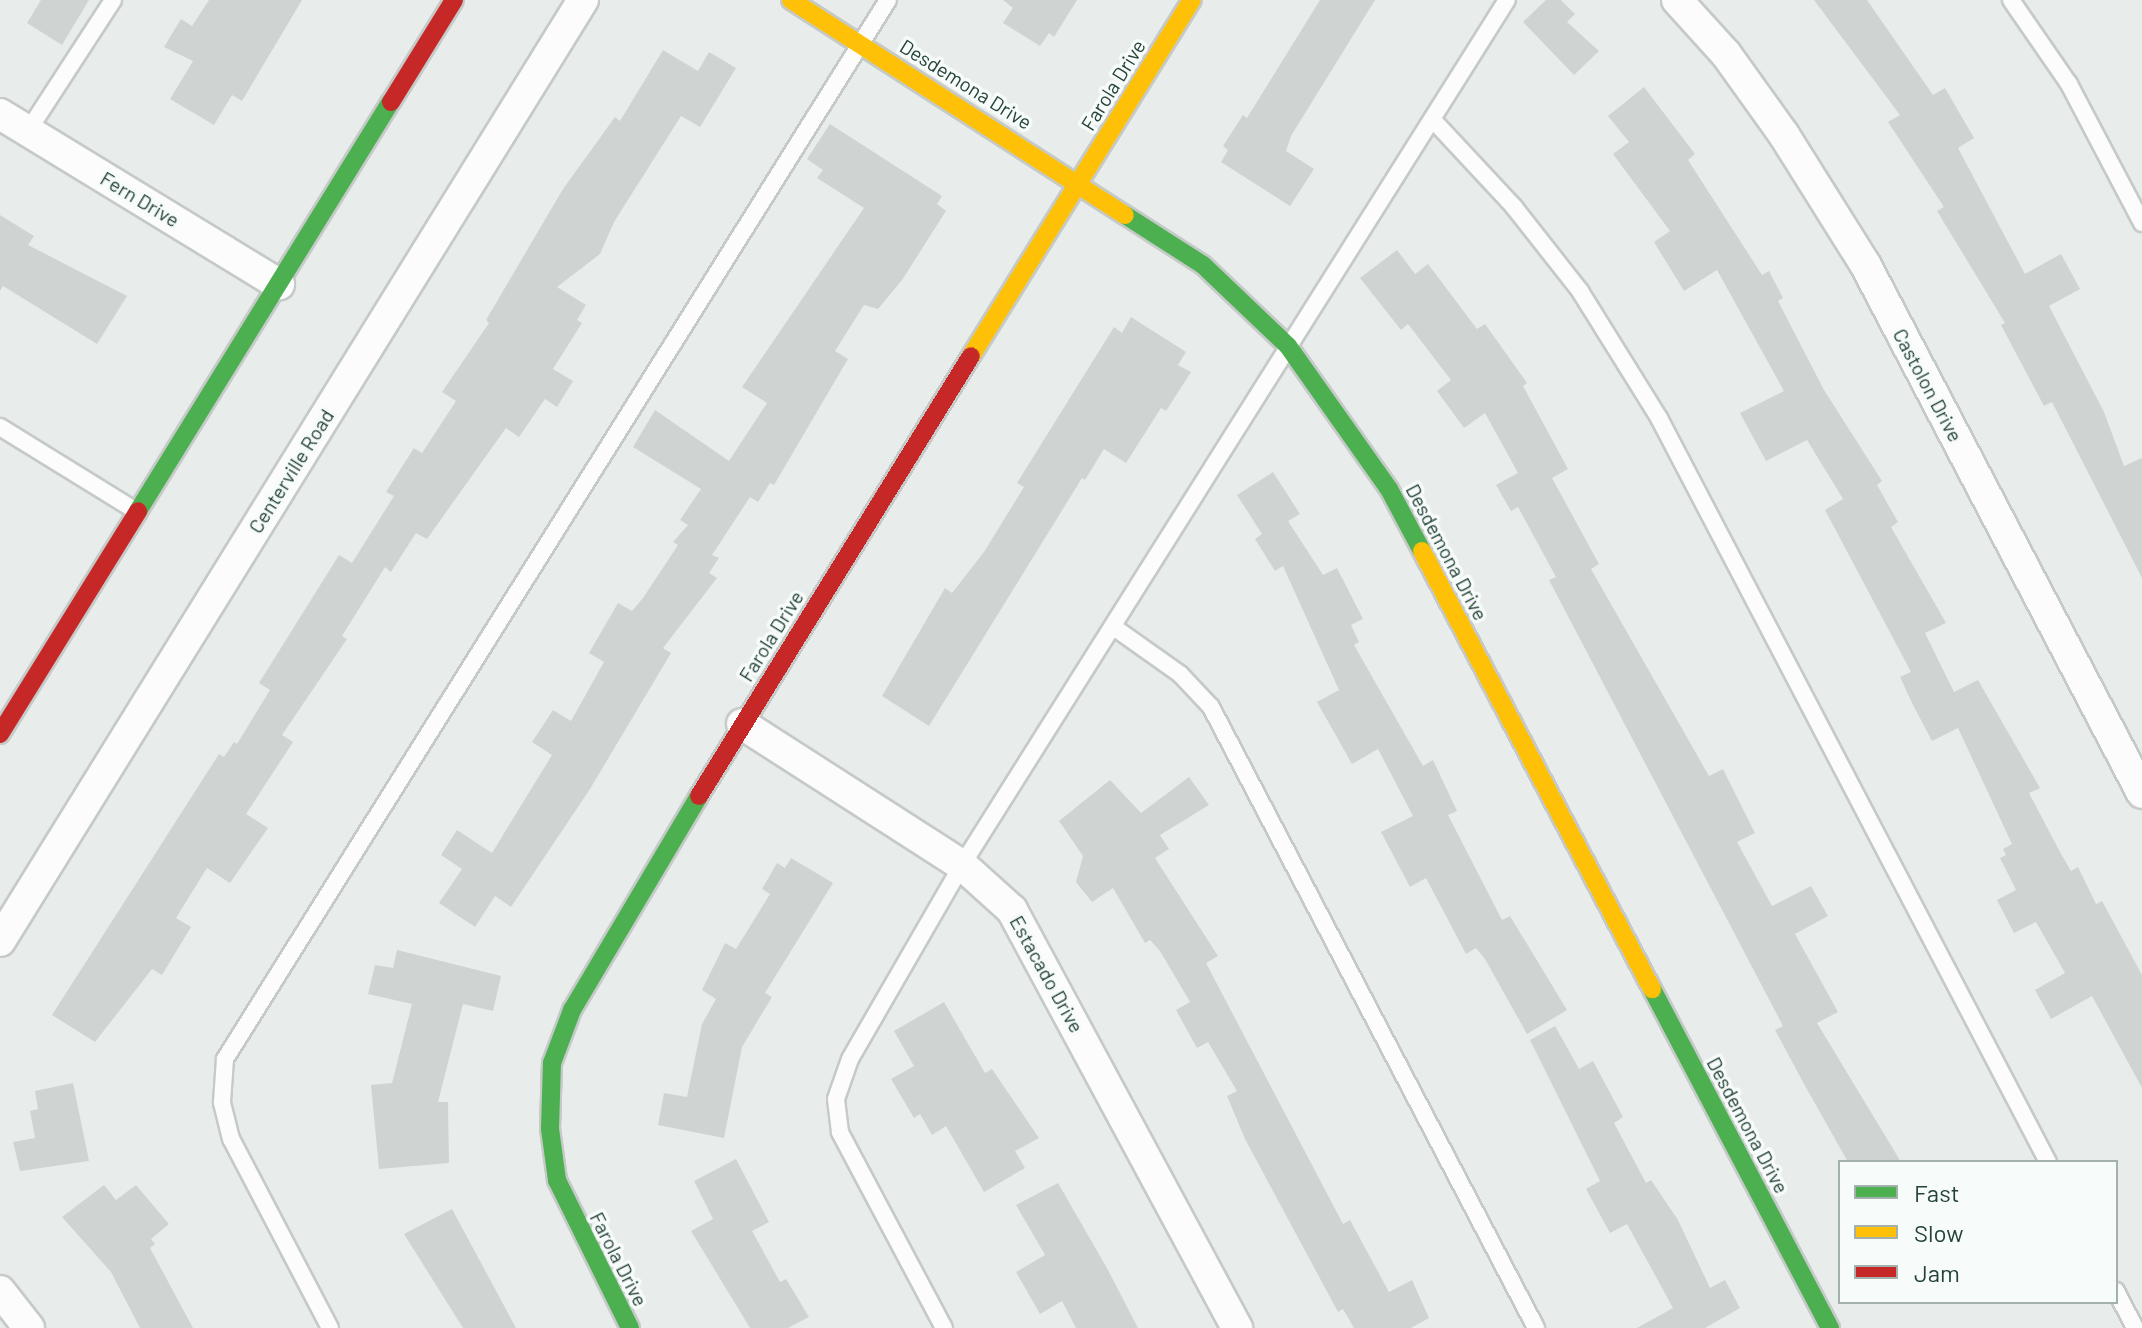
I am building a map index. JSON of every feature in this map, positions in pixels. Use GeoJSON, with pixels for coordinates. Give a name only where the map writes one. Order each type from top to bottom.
{"type":"FeatureCollection","features":[{"type":"Feature","properties":{"kind":"street"},"geometry":{"type":"LineString","coordinates":[[0,734],[454,0]]}},
{"type":"Feature","properties":{"kind":"street","name":"Centerville Road"},"geometry":{"type":"LineString","coordinates":[[0,941],[583,0]]}},
{"type":"Feature","properties":{"kind":"street","name":"Desdemona Drive"},"geometry":{"type":"LineString","coordinates":[[791,0],[1079,181],[1203,265],[1288,346],[1389,489],[1830,1328]]}},
{"type":"Feature","properties":{"kind":"street","name":"Farola Drive"},"geometry":{"type":"LineString","coordinates":[[630,1328],[557,1180],[550,1129],[552,1063],[572,1010],[742,724],[1192,0]]}},
{"type":"Feature","properties":{"kind":"street","name":"Castolon Drive"},"geometry":{"type":"LineString","coordinates":[[1677,0],[1726,54],[1784,135],[1865,264],[2142,793]]}},
{"type":"Feature","properties":{"kind":"street","name":"Fern Drive"},"geometry":{"type":"LineString","coordinates":[[0,114],[279,284]]}},
{"type":"Feature","properties":{"kind":"street","name":"Estacado Drive"},"geometry":{"type":"LineString","coordinates":[[742,724],[988,883],[1031,939],[1237,1328]]}},
{"type":"Feature","properties":{"kind":"street"},"geometry":{"type":"LineString","coordinates":[[0,1291],[29,1328]]}},
{"type":"Feature","properties":{"kind":"lane"},"geometry":{"type":"LineString","coordinates":[[28,131],[113,0]]}},
{"type":"Feature","properties":{"kind":"lane"},"geometry":{"type":"LineString","coordinates":[[330,1328],[231,1139],[222,1102],[225,1059],[888,0]]}},
{"type":"Feature","properties":{"kind":"lane"},"geometry":{"type":"LineString","coordinates":[[944,1328],[840,1132],[836,1099],[850,1059],[962,865],[1115,628],[1288,346],[1507,0]]}},
{"type":"Feature","properties":{"kind":"lane"},"geometry":{"type":"LineString","coordinates":[[2011,0],[2069,84],[2142,223]]}},
{"type":"Feature","properties":{"kind":"lane"},"geometry":{"type":"LineString","coordinates":[[1433,120],[1514,207],[1580,291],[1659,418],[2047,1160]]}},
{"type":"Feature","properties":{"kind":"lane"},"geometry":{"type":"LineString","coordinates":[[0,427],[136,511]]}},
{"type":"Feature","properties":{"kind":"lane"},"geometry":{"type":"LineString","coordinates":[[1115,628],[1180,674],[1211,707],[1536,1328]]}},
{"type":"Feature","properties":{"kind":"lane"},"geometry":{"type":"LineString","coordinates":[[2118,1295],[2135,1328]]}},
{"type":"Feature","properties":{"kind":"building"},"geometry":{"type":"Polygon","coordinates":[[[41,0],[89,0],[62,45],[27,23],[41,0]]]}},
{"type":"Feature","properties":{"kind":"building"},"geometry":{"type":"Polygon","coordinates":[[[209,0],[302,0],[242,101],[232,95],[214,125],[170,99],[193,61],[164,47],[181,19],[192,26],[209,0]]]}},
{"type":"Feature","properties":{"kind":"building"},"geometry":{"type":"Polygon","coordinates":[[[1003,0],[1077,0],[1054,37],[1049,33],[1040,46],[1003,23],[1013,8],[1003,0]]]}},
{"type":"Feature","properties":{"kind":"building"},"geometry":{"type":"Polygon","coordinates":[[[1320,0],[1375,0],[1291,136],[1286,151],[1314,169],[1290,206],[1221,162],[1228,150],[1223,146],[1243,115],[1247,118],[1320,0]]]}},
{"type":"Feature","properties":{"kind":"building"},"geometry":{"type":"Polygon","coordinates":[[[1546,0],[1561,0],[1575,14],[1567,22],[1599,51],[1574,75],[1523,22],[1546,0]]]}},
{"type":"Feature","properties":{"kind":"building"},"geometry":{"type":"Polygon","coordinates":[[[1814,0],[1867,0],[1933,95],[1945,88],[1974,138],[1958,148],[2025,274],[2061,254],[2080,289],[2049,306],[2104,412],[2124,466],[2142,458],[2142,578],[2052,402],[2044,406],[2001,325],[2005,323],[1937,211],[1944,207],[1888,122],[1900,115],[1814,0]]]}},
{"type":"Feature","properties":{"kind":"building"},"geometry":{"type":"Polygon","coordinates":[[[663,50],[698,71],[709,52],[736,68],[700,127],[681,116],[614,222],[600,254],[557,287],[586,305],[577,320],[582,323],[553,369],[573,381],[557,407],[545,399],[519,437],[506,428],[427,539],[416,533],[391,572],[385,567],[342,636],[347,639],[282,735],[293,742],[246,814],[268,828],[230,883],[207,868],[176,918],[191,927],[162,975],[152,969],[95,1042],[52,1015],[219,754],[224,757],[234,742],[237,744],[270,690],[259,683],[339,555],[352,563],[394,496],[386,492],[414,448],[422,453],[456,401],[442,392],[489,323],[486,320],[563,189],[615,117],[620,121],[663,50]]]}},
{"type":"Feature","properties":{"kind":"building"},"geometry":{"type":"Polygon","coordinates":[[[1644,87],[1695,154],[1688,160],[1762,275],[1769,271],[1783,298],[1778,301],[1824,390],[1882,481],[1877,485],[1898,522],[1891,527],[1946,623],[1925,633],[1954,692],[1978,680],[2040,788],[2029,793],[2060,852],[2071,871],[2078,867],[2096,904],[2102,901],[2142,975],[2142,1088],[2092,996],[2051,1019],[2035,990],[2065,973],[2036,922],[2014,933],[1997,900],[2016,890],[2000,858],[2006,855],[2003,849],[2012,844],[1958,728],[1932,741],[1912,703],[1900,677],[1911,672],[1825,510],[1843,499],[1807,440],[1766,461],[1740,413],[1784,391],[1717,270],[1684,291],[1654,242],[1670,231],[1613,154],[1629,142],[1608,116],[1644,87]]]}},
{"type":"Feature","properties":{"kind":"building"},"geometry":{"type":"Polygon","coordinates":[[[830,124],[942,196],[937,204],[946,211],[902,280],[878,309],[864,305],[835,351],[848,359],[774,485],[770,483],[758,502],[750,497],[712,555],[719,558],[709,573],[717,578],[663,648],[671,653],[590,789],[511,907],[495,896],[475,927],[439,903],[462,869],[441,855],[457,830],[492,853],[552,755],[532,742],[553,710],[571,721],[604,662],[589,653],[618,603],[632,611],[643,598],[678,545],[673,542],[688,525],[680,520],[701,489],[633,447],[655,410],[729,461],[767,403],[742,387],[864,208],[817,178],[823,170],[807,159],[830,124]]]}},
{"type":"Feature","properties":{"kind":"building"},"geometry":{"type":"Polygon","coordinates":[[[0,215],[34,236],[28,245],[127,296],[97,344],[3,286],[0,291],[0,215]]]}},
{"type":"Feature","properties":{"kind":"building"},"geometry":{"type":"Polygon","coordinates":[[[1397,250],[1415,274],[1428,264],[1477,329],[1485,324],[1527,383],[1523,386],[1568,469],[1552,478],[1599,564],[1591,569],[1709,776],[1723,769],[1755,833],[1737,842],[1772,906],[1811,886],[1828,916],[1795,934],[1838,1012],[1817,1023],[1900,1160],[1847,1160],[1775,1030],[1783,1026],[1549,580],[1556,577],[1518,507],[1511,511],[1496,485],[1518,473],[1485,413],[1464,428],[1437,391],[1451,380],[1408,324],[1401,330],[1360,278],[1397,250]]]}},
{"type":"Feature","properties":{"kind":"building"},"geometry":{"type":"Polygon","coordinates":[[[1131,317],[1186,352],[1178,365],[1191,372],[1166,411],[1161,408],[1126,463],[1104,449],[1085,480],[1082,478],[929,726],[882,696],[945,588],[952,593],[984,552],[1024,487],[1017,483],[1114,327],[1122,333],[1131,317]]]}},
{"type":"Feature","properties":{"kind":"building"},"geometry":{"type":"Polygon","coordinates":[[[1273,472],[1300,514],[1288,521],[1323,575],[1337,568],[1363,619],[1351,625],[1359,642],[1354,645],[1423,766],[1433,760],[1457,811],[1448,815],[1502,920],[1510,916],[1567,1010],[1527,1034],[1485,959],[1476,948],[1466,954],[1426,878],[1410,887],[1381,832],[1413,816],[1378,749],[1352,764],[1317,702],[1339,690],[1283,566],[1275,571],[1255,539],[1262,534],[1237,495],[1273,472]]]}},
{"type":"Feature","properties":{"kind":"building"},"geometry":{"type":"Polygon","coordinates":[[[1189,777],[1209,805],[1160,835],[1169,849],[1155,858],[1218,956],[1206,963],[1343,1224],[1350,1220],[1389,1292],[1412,1280],[1429,1318],[1411,1328],[1354,1328],[1343,1309],[1338,1312],[1245,1139],[1227,1096],[1237,1091],[1208,1042],[1197,1048],[1176,1010],[1190,1002],[1160,951],[1150,940],[1145,943],[1113,888],[1092,902],[1076,882],[1083,856],[1059,821],[1110,780],[1141,813],[1189,777]]]}},
{"type":"Feature","properties":{"kind":"building"},"geometry":{"type":"Polygon","coordinates":[[[791,858],[833,883],[765,993],[772,997],[742,1047],[724,1138],[658,1125],[664,1093],[687,1097],[702,1024],[716,999],[702,990],[725,943],[736,949],[770,894],[762,889],[777,863],[785,868],[791,858]]]}},
{"type":"Feature","properties":{"kind":"building"},"geometry":{"type":"Polygon","coordinates":[[[397,950],[501,976],[493,1011],[463,1004],[438,1102],[448,1102],[449,1163],[379,1169],[371,1085],[392,1083],[412,1004],[368,994],[375,965],[393,968],[397,950]]]}},
{"type":"Feature","properties":{"kind":"building"},"geometry":{"type":"Polygon","coordinates":[[[944,1002],[985,1073],[992,1069],[1039,1138],[1015,1151],[1025,1168],[984,1192],[946,1126],[932,1135],[920,1114],[914,1118],[891,1079],[914,1066],[894,1031],[944,1002]]]}},
{"type":"Feature","properties":{"kind":"building"},"geometry":{"type":"Polygon","coordinates":[[[1555,1026],[1579,1069],[1593,1061],[1623,1117],[1614,1123],[1646,1183],[1651,1180],[1678,1220],[1710,1288],[1725,1280],[1740,1308],[1705,1328],[1637,1328],[1673,1308],[1627,1224],[1610,1233],[1586,1189],[1600,1181],[1530,1040],[1555,1026]]]}},
{"type":"Feature","properties":{"kind":"building"},"geometry":{"type":"Polygon","coordinates":[[[73,1083],[89,1161],[20,1171],[13,1142],[35,1138],[30,1111],[38,1109],[35,1091],[73,1083]]]}},
{"type":"Feature","properties":{"kind":"building"},"geometry":{"type":"Polygon","coordinates":[[[736,1159],[769,1222],[752,1231],[780,1282],[786,1279],[809,1317],[788,1328],[750,1328],[691,1231],[713,1219],[694,1181],[736,1159]]]}},
{"type":"Feature","properties":{"kind":"building"},"geometry":{"type":"Polygon","coordinates":[[[1058,1183],[1138,1328],[1076,1328],[1062,1301],[1040,1314],[1016,1272],[1045,1255],[1016,1205],[1058,1183]]]}},
{"type":"Feature","properties":{"kind":"building"},"geometry":{"type":"Polygon","coordinates":[[[104,1185],[116,1200],[136,1185],[169,1224],[151,1239],[155,1244],[150,1248],[193,1328],[140,1328],[111,1272],[62,1217],[104,1185]]]}},
{"type":"Feature","properties":{"kind":"building"},"geometry":{"type":"Polygon","coordinates":[[[452,1209],[516,1328],[463,1328],[404,1234],[452,1209]]]}},
{"type":"Feature","properties":{"kind":"traffic: fast"},"geometry":{"type":"LineString","coordinates":[[138,511],[391,102]]}},
{"type":"Feature","properties":{"kind":"traffic: fast"},"geometry":{"type":"LineString","coordinates":[[1125,215],[1203,265],[1288,346],[1389,489],[1422,551]]}},
{"type":"Feature","properties":{"kind":"traffic: fast"},"geometry":{"type":"LineString","coordinates":[[630,1328],[557,1180],[550,1129],[552,1063],[572,1010],[699,796]]}},
{"type":"Feature","properties":{"kind":"traffic: fast"},"geometry":{"type":"LineString","coordinates":[[1652,989],[1830,1328]]}},
{"type":"Feature","properties":{"kind":"traffic: slow"},"geometry":{"type":"LineString","coordinates":[[791,0],[1125,215]]}},
{"type":"Feature","properties":{"kind":"traffic: slow"},"geometry":{"type":"LineString","coordinates":[[971,356],[1192,0]]}},
{"type":"Feature","properties":{"kind":"traffic: slow"},"geometry":{"type":"LineString","coordinates":[[1422,551],[1652,989]]}},
{"type":"Feature","properties":{"kind":"traffic: jam"},"geometry":{"type":"LineString","coordinates":[[391,102],[454,0]]}},
{"type":"Feature","properties":{"kind":"traffic: jam"},"geometry":{"type":"LineString","coordinates":[[699,796],[971,356]]}},
{"type":"Feature","properties":{"kind":"traffic: jam"},"geometry":{"type":"LineString","coordinates":[[0,734],[138,511]]}}]}
